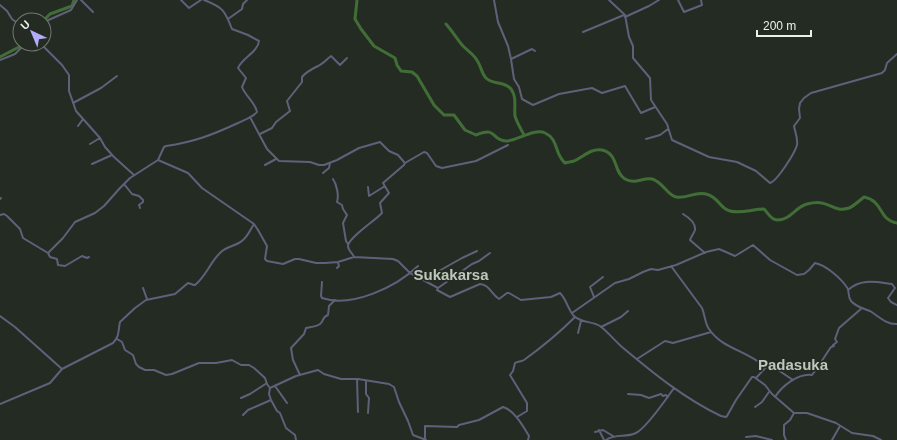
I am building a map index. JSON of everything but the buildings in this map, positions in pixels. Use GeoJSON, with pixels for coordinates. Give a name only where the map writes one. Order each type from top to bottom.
{"type":"FeatureCollection","features":[{"type":"Feature","properties":{"kind":"street"},"geometry":{"type":"LineString","coordinates":[[52,18],[71,10],[77,0]]}},
{"type":"Feature","properties":{"kind":"street"},"geometry":{"type":"LineString","coordinates":[[81,0],[93,12]]}},
{"type":"Feature","properties":{"kind":"street"},"geometry":{"type":"LineString","coordinates":[[181,0],[189,8],[201,0]]}},
{"type":"Feature","properties":{"kind":"street"},"geometry":{"type":"LineString","coordinates":[[49,254],[75,222],[94,213],[104,206],[134,175],[158,159],[162,150],[166,146],[202,138],[255,114],[257,110],[254,103],[242,87],[246,78],[238,68],[243,60],[257,48],[260,42],[232,29],[228,19],[220,7],[204,0]]}},
{"type":"Feature","properties":{"kind":"street"},"geometry":{"type":"LineString","coordinates":[[228,19],[242,9],[242,5],[247,0]]}},
{"type":"Feature","properties":{"kind":"street"},"geometry":{"type":"LineString","coordinates":[[494,0],[498,22],[508,46],[513,77],[519,88],[522,99],[532,105],[559,94],[592,88],[604,93],[625,86],[642,113],[655,106]]}},
{"type":"Feature","properties":{"kind":"street"},"geometry":{"type":"LineString","coordinates":[[610,0],[625,16],[629,37],[633,47],[633,58],[650,78],[651,98],[667,124],[673,140],[709,157],[737,162],[756,172],[766,181],[771,183],[786,165],[796,146],[797,137],[794,126],[801,117],[800,107],[804,98],[814,91],[883,73],[886,70],[887,63],[897,54]]}},
{"type":"Feature","properties":{"kind":"street"},"geometry":{"type":"LineString","coordinates":[[582,32],[640,11],[659,0]]}},
{"type":"Feature","properties":{"kind":"street"},"geometry":{"type":"LineString","coordinates":[[678,0],[684,12],[702,5],[701,0]]}},
{"type":"Feature","properties":{"kind":"street"},"geometry":{"type":"LineString","coordinates":[[0,5],[7,11],[12,19]]}},
{"type":"Feature","properties":{"kind":"street"},"geometry":{"type":"LineString","coordinates":[[511,59],[532,49],[535,51]]}},
{"type":"Feature","properties":{"kind":"street"},"geometry":{"type":"LineString","coordinates":[[0,60],[17,52]]}},
{"type":"Feature","properties":{"kind":"street"},"geometry":{"type":"LineString","coordinates":[[48,52],[62,65],[69,75],[69,91],[76,112],[100,138],[112,155],[134,175]]}},
{"type":"Feature","properties":{"kind":"street"},"geometry":{"type":"LineString","coordinates":[[260,134],[271,129],[276,121],[290,110],[287,101],[301,82],[302,77],[306,72],[317,67],[331,55],[340,64],[347,58]]}},
{"type":"Feature","properties":{"kind":"street"},"geometry":{"type":"LineString","coordinates":[[73,103],[102,88],[117,76]]}},
{"type":"Feature","properties":{"kind":"street"},"geometry":{"type":"LineString","coordinates":[[250,117],[268,149],[279,161],[310,162],[319,165],[330,163],[358,148],[381,142],[389,151],[398,155],[405,163]]}},
{"type":"Feature","properties":{"kind":"street"},"geometry":{"type":"LineString","coordinates":[[78,126],[83,119]]}},
{"type":"Feature","properties":{"kind":"street"},"geometry":{"type":"LineString","coordinates":[[646,139],[660,135],[668,129]]}},
{"type":"Feature","properties":{"kind":"street"},"geometry":{"type":"LineString","coordinates":[[90,144],[100,138]]}},
{"type":"Feature","properties":{"kind":"street"},"geometry":{"type":"LineString","coordinates":[[348,244],[382,213],[380,203],[389,193],[383,184],[405,163],[424,152],[436,166],[442,168],[476,161],[508,145]]}},
{"type":"Feature","properties":{"kind":"street"},"geometry":{"type":"LineString","coordinates":[[92,164],[112,155]]}},
{"type":"Feature","properties":{"kind":"street"},"geometry":{"type":"LineString","coordinates":[[158,159],[188,173],[202,188],[254,224],[267,246],[265,258],[267,261],[284,264],[294,259],[316,263],[337,262],[354,257],[393,259],[400,263],[410,273],[427,278],[438,288],[437,290],[450,297],[480,284],[489,288],[499,299],[507,293],[521,300],[551,297],[560,293],[575,317],[581,321],[589,322],[601,327],[637,359],[674,388],[694,402],[726,417],[749,379],[752,377],[756,378],[765,385],[774,397],[794,413],[807,413],[840,426],[852,433],[873,436],[881,440]]}},
{"type":"Feature","properties":{"kind":"street"},"geometry":{"type":"LineString","coordinates":[[266,165],[276,159]]}},
{"type":"Feature","properties":{"kind":"street"},"geometry":{"type":"LineString","coordinates":[[324,173],[329,168],[330,163]]}},
{"type":"Feature","properties":{"kind":"street"},"geometry":{"type":"LineString","coordinates":[[333,179],[336,185],[338,198],[337,202],[342,205],[343,210],[347,215],[343,223],[348,248],[354,257]]}},
{"type":"Feature","properties":{"kind":"street"},"geometry":{"type":"LineString","coordinates":[[124,184],[132,194],[139,196],[143,200],[143,202],[139,204],[140,208]]}},
{"type":"Feature","properties":{"kind":"street"},"geometry":{"type":"LineString","coordinates":[[368,187],[370,196],[385,186]]}},
{"type":"Feature","properties":{"kind":"street"},"geometry":{"type":"LineString","coordinates":[[683,214],[690,219],[695,226],[695,232],[690,240],[705,253]]}},
{"type":"Feature","properties":{"kind":"street"},"geometry":{"type":"LineString","coordinates":[[0,215],[6,215],[20,230],[23,238],[57,259],[58,265],[65,266],[82,256],[88,257]]}},
{"type":"Feature","properties":{"kind":"street"},"geometry":{"type":"LineString","coordinates":[[0,404],[50,383],[62,369],[105,348],[117,339],[120,321],[147,299],[175,294],[188,283],[195,285],[206,275],[220,252],[243,241],[254,224]]}},
{"type":"Feature","properties":{"kind":"street"},"geometry":{"type":"LineString","coordinates":[[572,314],[594,297],[619,281],[629,279],[648,270],[658,270],[676,265],[719,249],[735,256],[753,245],[770,260],[797,275],[804,274],[815,263],[820,264],[836,275],[848,290],[851,301],[856,305],[886,322],[897,324]]}},
{"type":"Feature","properties":{"kind":"street"},"geometry":{"type":"LineString","coordinates":[[427,278],[462,258],[477,252]]}},
{"type":"Feature","properties":{"kind":"street"},"geometry":{"type":"LineString","coordinates":[[438,288],[490,253]]}},
{"type":"Feature","properties":{"kind":"street"},"geometry":{"type":"LineString","coordinates":[[337,262],[337,268]]}},
{"type":"Feature","properties":{"kind":"street"},"geometry":{"type":"LineString","coordinates":[[322,282],[322,298],[335,300],[356,298],[377,292],[393,285],[418,266]]}},
{"type":"Feature","properties":{"kind":"street"},"geometry":{"type":"LineString","coordinates":[[671,266],[702,308],[708,327],[718,340],[739,352],[756,359],[765,367]]}},
{"type":"Feature","properties":{"kind":"street"},"geometry":{"type":"LineString","coordinates":[[594,297],[590,287],[603,277]]}},
{"type":"Feature","properties":{"kind":"street"},"geometry":{"type":"LineString","coordinates":[[848,290],[855,284],[869,281],[892,284],[895,288],[888,298],[891,302],[897,305]]}},
{"type":"Feature","properties":{"kind":"street"},"geometry":{"type":"LineString","coordinates":[[143,288],[147,299]]}},
{"type":"Feature","properties":{"kind":"street"},"geometry":{"type":"LineString","coordinates":[[300,375],[291,348],[304,334],[306,328],[318,326],[321,323],[324,317],[328,315],[329,306],[335,300]]}},
{"type":"Feature","properties":{"kind":"street"},"geometry":{"type":"LineString","coordinates":[[774,397],[780,389],[793,380],[806,374],[812,375],[822,362],[830,347],[837,342],[835,339],[839,328],[862,308]]}},
{"type":"Feature","properties":{"kind":"street"},"geometry":{"type":"LineString","coordinates":[[601,327],[621,317],[628,311]]}},
{"type":"Feature","properties":{"kind":"street"},"geometry":{"type":"LineString","coordinates":[[0,316],[15,327],[62,369]]}},
{"type":"Feature","properties":{"kind":"street"},"geometry":{"type":"LineString","coordinates":[[517,417],[527,411],[528,406],[510,374],[513,371],[515,363],[522,361],[537,350],[575,317]]}},
{"type":"Feature","properties":{"kind":"street"},"geometry":{"type":"LineString","coordinates":[[578,333],[581,321]]}},
{"type":"Feature","properties":{"kind":"street"},"geometry":{"type":"LineString","coordinates":[[637,359],[665,341],[673,343],[711,332]]}},
{"type":"Feature","properties":{"kind":"street"},"geometry":{"type":"LineString","coordinates":[[117,339],[122,342],[125,350],[133,356],[137,366],[143,370],[153,369],[168,375],[199,363],[216,363],[232,360],[241,365],[249,365],[265,378],[270,388],[269,393],[271,400],[277,411],[280,413],[286,428],[295,435],[296,440]]}},
{"type":"Feature","properties":{"kind":"street"},"geometry":{"type":"LineString","coordinates":[[756,378],[768,364],[771,364],[793,380]]}},
{"type":"Feature","properties":{"kind":"street"},"geometry":{"type":"LineString","coordinates":[[270,388],[300,375],[318,370],[324,374],[336,378],[357,379],[389,384],[394,387],[412,433],[425,440],[425,426],[457,427],[459,424],[479,420],[505,407],[517,417],[529,436],[528,440]]}},
{"type":"Feature","properties":{"kind":"street"},"geometry":{"type":"LineString","coordinates":[[357,379],[358,412]]}},
{"type":"Feature","properties":{"kind":"street"},"geometry":{"type":"LineString","coordinates":[[366,381],[366,394],[369,398],[368,413]]}},
{"type":"Feature","properties":{"kind":"street"},"geometry":{"type":"LineString","coordinates":[[241,398],[251,394],[267,383]]}},
{"type":"Feature","properties":{"kind":"street"},"geometry":{"type":"LineString","coordinates":[[275,386],[287,403]]}},
{"type":"Feature","properties":{"kind":"street"},"geometry":{"type":"LineString","coordinates":[[600,430],[605,440],[613,436],[629,435],[638,432],[674,388]]}},
{"type":"Feature","properties":{"kind":"street"},"geometry":{"type":"LineString","coordinates":[[755,407],[762,402],[770,392]]}},
{"type":"Feature","properties":{"kind":"street"},"geometry":{"type":"LineString","coordinates":[[628,394],[641,395],[649,398],[661,394],[668,397]]}},
{"type":"Feature","properties":{"kind":"street"},"geometry":{"type":"LineString","coordinates":[[243,414],[248,410],[271,400]]}},
{"type":"Feature","properties":{"kind":"street"},"geometry":{"type":"LineString","coordinates":[[786,440],[784,435],[784,424],[790,420],[794,413]]}},
{"type":"Feature","properties":{"kind":"street"},"geometry":{"type":"LineString","coordinates":[[832,440],[840,426]]}},
{"type":"Feature","properties":{"kind":"street"},"geometry":{"type":"LineString","coordinates":[[595,432],[605,430],[613,436]]}},
{"type":"Feature","properties":{"kind":"street"},"geometry":{"type":"LineString","coordinates":[[746,437],[756,436],[772,440]]}},
{"type":"Feature","properties":{"kind":"waterway"},"geometry":{"type":"LineString","coordinates":[[52,13],[72,6],[74,0]]}},
{"type":"Feature","properties":{"kind":"waterway"},"geometry":{"type":"LineString","coordinates":[[357,0],[355,19],[374,46],[395,58],[401,71],[412,72],[417,76],[434,105],[444,115],[454,115],[465,130],[476,135],[488,132],[501,140],[506,141],[531,133],[545,133],[555,143],[559,155],[565,163],[574,161],[594,150],[602,150],[611,155],[621,176],[629,181],[652,179],[676,197],[684,197],[698,193],[706,194],[714,198],[727,210],[734,212],[764,209],[771,218],[777,220],[786,218],[807,204],[820,203],[838,209],[845,209],[853,206],[864,197],[875,202],[883,215],[891,221],[897,223]]}},
{"type":"Feature","properties":{"kind":"waterway"},"geometry":{"type":"LineString","coordinates":[[446,24],[463,46],[475,57],[483,75],[492,82],[506,85],[511,89],[515,98],[515,116],[524,135]]}},
{"type":"Feature","properties":{"kind":"waterway"},"geometry":{"type":"LineString","coordinates":[[0,57],[12,51]]}},
{"type":"Feature","properties":{"kind":"district","name":"Sukakarsa"},"geometry":{"type":"Point","coordinates":[451,274]}},
{"type":"Feature","properties":{"kind":"district","name":"Padasuka"},"geometry":{"type":"Point","coordinates":[793,364]}}]}
